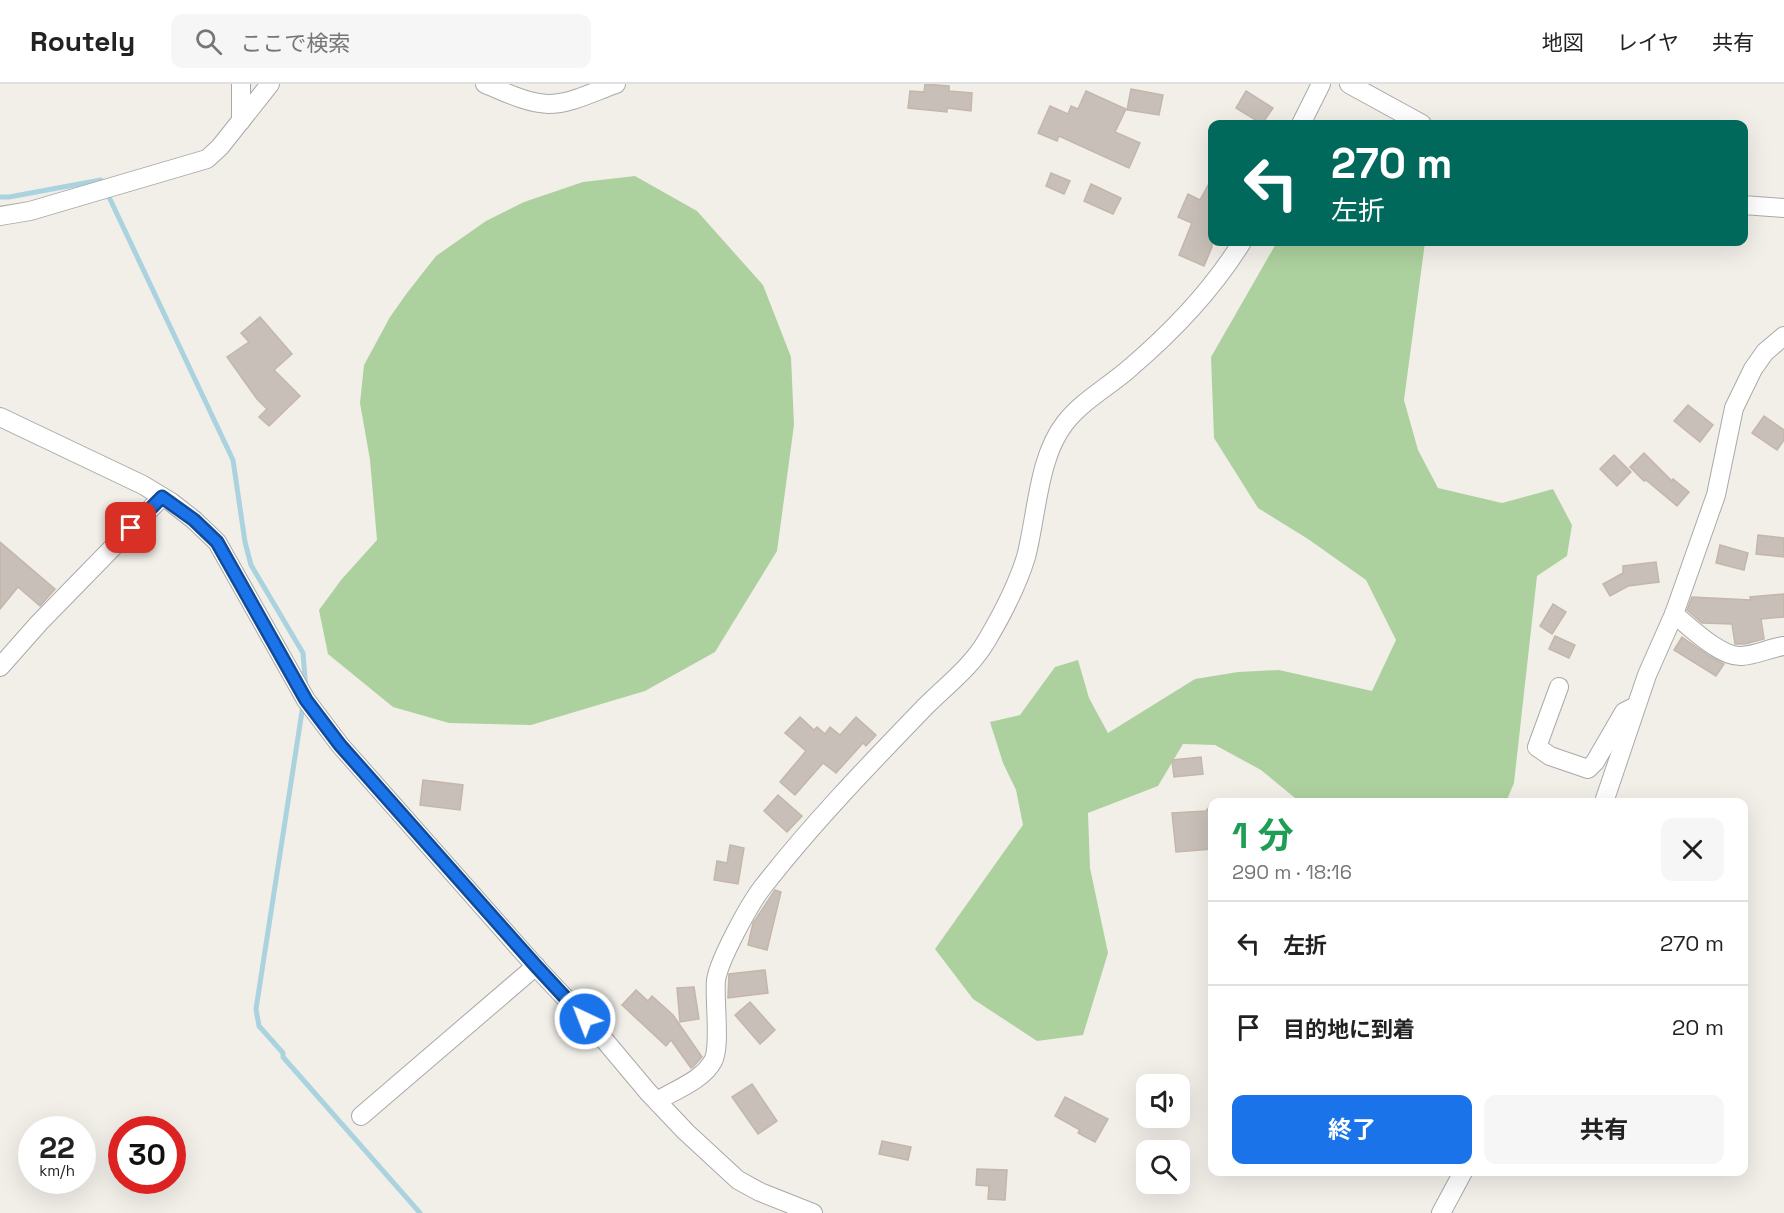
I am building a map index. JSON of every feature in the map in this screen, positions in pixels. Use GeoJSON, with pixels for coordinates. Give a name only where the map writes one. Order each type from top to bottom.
{"type":"FeatureCollection","features":[{"type":"Feature","properties":{"kind":"street"},"geometry":{"type":"LineString","coordinates":[[241,84],[241,121]]}},
{"type":"Feature","properties":{"kind":"street"},"geometry":{"type":"LineString","coordinates":[[0,216],[30,211],[207,159],[220,147],[270,84]]}},
{"type":"Feature","properties":{"kind":"street"},"geometry":{"type":"LineString","coordinates":[[485,84],[529,101],[548,104],[564,102],[616,84]]}},
{"type":"Feature","properties":{"kind":"street"},"geometry":{"type":"LineString","coordinates":[[1303,120],[1321,84]]}},
{"type":"Feature","properties":{"kind":"street"},"geometry":{"type":"LineString","coordinates":[[1348,84],[1415,120]]}},
{"type":"Feature","properties":{"kind":"street"},"geometry":{"type":"LineString","coordinates":[[1748,205],[1784,208]]}},
{"type":"Feature","properties":{"kind":"street"},"geometry":{"type":"LineString","coordinates":[[657,1101],[704,1073],[714,1059],[717,978],[724,956],[760,891],[803,839],[922,710],[959,674],[985,643],[1011,597],[1025,558],[1046,465],[1056,435],[1084,403],[1131,368],[1189,312],[1239,246]]}},
{"type":"Feature","properties":{"kind":"street"},"geometry":{"type":"LineString","coordinates":[[1605,798],[1647,675],[1674,614],[1716,495],[1734,408],[1753,369],[1765,352],[1784,336]]}},
{"type":"Feature","properties":{"kind":"street"},"geometry":{"type":"LineString","coordinates":[[0,417],[71,453],[143,485],[194,520],[217,542],[306,700],[340,745],[536,966],[686,1132],[738,1180],[760,1192],[813,1213]]}},
{"type":"Feature","properties":{"kind":"street"},"geometry":{"type":"LineString","coordinates":[[0,667],[39,623],[162,497]]}},
{"type":"Feature","properties":{"kind":"street"},"geometry":{"type":"LineString","coordinates":[[1674,614],[1712,645],[1730,655],[1742,656],[1784,646]]}},
{"type":"Feature","properties":{"kind":"street"},"geometry":{"type":"LineString","coordinates":[[1559,687],[1537,747],[1550,756],[1588,769],[1624,712],[1636,706]]}},
{"type":"Feature","properties":{"kind":"street"},"geometry":{"type":"LineString","coordinates":[[361,1116],[536,966]]}},
{"type":"Feature","properties":{"kind":"street"},"geometry":{"type":"LineString","coordinates":[[1441,1213],[1461,1176]]}},
{"type":"Feature","properties":{"kind":"green space"},"geometry":{"type":"Polygon","coordinates":[[[635,176],[697,211],[763,285],[791,357],[794,425],[777,551],[715,652],[645,691],[531,725],[449,723],[393,707],[328,654],[319,610],[341,580],[377,540],[370,460],[360,403],[364,365],[390,317],[436,256],[486,221],[524,202],[583,182],[635,176]]]}},
{"type":"Feature","properties":{"kind":"green space"},"geometry":{"type":"Polygon","coordinates":[[[1275,246],[1424,246],[1404,400],[1418,450],[1438,488],[1502,503],[1553,489],[1572,525],[1567,556],[1537,576],[1514,783],[1508,798],[1295,798],[1261,770],[1215,745],[1183,744],[1158,786],[1088,813],[1090,868],[1108,953],[1083,1035],[1037,1041],[973,999],[935,949],[1023,825],[1016,790],[1003,763],[990,722],[1020,715],[1055,667],[1078,660],[1089,698],[1108,733],[1195,679],[1238,672],[1279,670],[1372,691],[1396,640],[1366,580],[1308,539],[1258,508],[1214,438],[1211,357],[1275,246]]]}},
{"type":"Feature","properties":{"kind":"building"},"geometry":{"type":"Polygon","coordinates":[[[925,84],[949,86],[949,91],[972,93],[971,111],[947,108],[947,112],[908,108],[910,91],[924,92],[925,84]]]}},
{"type":"Feature","properties":{"kind":"building"},"geometry":{"type":"Polygon","coordinates":[[[1131,89],[1163,95],[1159,115],[1127,110],[1131,89]]]}},
{"type":"Feature","properties":{"kind":"building"},"geometry":{"type":"Polygon","coordinates":[[[1086,91],[1126,109],[1115,132],[1140,143],[1129,168],[1059,136],[1057,141],[1038,133],[1050,106],[1068,114],[1071,106],[1078,109],[1086,91]]]}},
{"type":"Feature","properties":{"kind":"building"},"geometry":{"type":"Polygon","coordinates":[[[1246,91],[1273,108],[1265,120],[1256,120],[1236,108],[1246,91]]]}},
{"type":"Feature","properties":{"kind":"building"},"geometry":{"type":"Polygon","coordinates":[[[1051,173],[1070,181],[1064,194],[1046,186],[1051,173]]]}},
{"type":"Feature","properties":{"kind":"building"},"geometry":{"type":"Polygon","coordinates":[[[1091,184],[1121,198],[1113,214],[1084,201],[1091,184]]]}},
{"type":"Feature","properties":{"kind":"building"},"geometry":{"type":"Polygon","coordinates":[[[1208,185],[1208,246],[1212,247],[1204,266],[1179,255],[1192,223],[1178,217],[1188,194],[1200,200],[1208,185]]]}},
{"type":"Feature","properties":{"kind":"building"},"geometry":{"type":"Polygon","coordinates":[[[260,317],[292,354],[274,370],[300,396],[269,426],[259,417],[267,409],[257,399],[227,357],[249,342],[241,333],[260,317]]]}},
{"type":"Feature","properties":{"kind":"building"},"geometry":{"type":"Polygon","coordinates":[[[1688,405],[1713,425],[1700,442],[1674,421],[1688,405]]]}},
{"type":"Feature","properties":{"kind":"building"},"geometry":{"type":"Polygon","coordinates":[[[1764,416],[1784,430],[1784,440],[1777,450],[1752,433],[1764,416]]]}},
{"type":"Feature","properties":{"kind":"building"},"geometry":{"type":"Polygon","coordinates":[[[1644,453],[1672,481],[1673,479],[1689,492],[1677,506],[1646,480],[1644,481],[1630,467],[1644,453]]]}},
{"type":"Feature","properties":{"kind":"building"},"geometry":{"type":"Polygon","coordinates":[[[1614,455],[1631,472],[1617,486],[1600,469],[1614,455]]]}},
{"type":"Feature","properties":{"kind":"building"},"geometry":{"type":"Polygon","coordinates":[[[1758,535],[1784,538],[1784,557],[1756,554],[1758,535]]]}},
{"type":"Feature","properties":{"kind":"building"},"geometry":{"type":"Polygon","coordinates":[[[0,542],[55,589],[40,606],[18,587],[0,609],[0,542]]]}},
{"type":"Feature","properties":{"kind":"building"},"geometry":{"type":"Polygon","coordinates":[[[1720,545],[1748,553],[1744,570],[1716,563],[1720,545]]]}},
{"type":"Feature","properties":{"kind":"building"},"geometry":{"type":"Polygon","coordinates":[[[1656,562],[1659,582],[1628,586],[1610,596],[1603,584],[1623,573],[1623,566],[1656,562]]]}},
{"type":"Feature","properties":{"kind":"building"},"geometry":{"type":"Polygon","coordinates":[[[1784,594],[1784,617],[1761,619],[1764,639],[1745,644],[1735,644],[1732,624],[1702,623],[1687,610],[1692,597],[1751,600],[1750,597],[1784,594]]]}},
{"type":"Feature","properties":{"kind":"building"},"geometry":{"type":"Polygon","coordinates":[[[1553,604],[1566,612],[1552,634],[1540,626],[1553,604]]]}},
{"type":"Feature","properties":{"kind":"building"},"geometry":{"type":"Polygon","coordinates":[[[1555,636],[1575,645],[1569,658],[1549,649],[1555,636]]]}},
{"type":"Feature","properties":{"kind":"building"},"geometry":{"type":"Polygon","coordinates":[[[1682,637],[1724,664],[1716,676],[1674,650],[1682,637]]]}},
{"type":"Feature","properties":{"kind":"building"},"geometry":{"type":"Polygon","coordinates":[[[800,717],[814,730],[817,727],[825,734],[830,727],[840,735],[856,717],[876,735],[866,746],[863,743],[836,773],[823,763],[795,795],[780,782],[806,751],[785,733],[800,717]]]}},
{"type":"Feature","properties":{"kind":"building"},"geometry":{"type":"Polygon","coordinates":[[[1201,757],[1203,774],[1174,777],[1172,760],[1201,757]]]}},
{"type":"Feature","properties":{"kind":"building"},"geometry":{"type":"Polygon","coordinates":[[[423,780],[463,785],[460,810],[420,805],[423,780]]]}},
{"type":"Feature","properties":{"kind":"building"},"geometry":{"type":"Polygon","coordinates":[[[778,795],[802,816],[787,832],[764,811],[778,795]]]}},
{"type":"Feature","properties":{"kind":"building"},"geometry":{"type":"Polygon","coordinates":[[[1208,808],[1208,849],[1176,852],[1172,813],[1206,811],[1208,808]]]}},
{"type":"Feature","properties":{"kind":"building"},"geometry":{"type":"Polygon","coordinates":[[[730,845],[744,848],[738,884],[714,880],[717,861],[727,863],[730,845]]]}},
{"type":"Feature","properties":{"kind":"building"},"geometry":{"type":"Polygon","coordinates":[[[775,890],[781,892],[767,950],[748,945],[753,923],[775,890]]]}},
{"type":"Feature","properties":{"kind":"building"},"geometry":{"type":"Polygon","coordinates":[[[765,970],[768,993],[728,998],[729,974],[765,970]]]}},
{"type":"Feature","properties":{"kind":"building"},"geometry":{"type":"Polygon","coordinates":[[[694,987],[699,1019],[680,1022],[677,988],[694,987]]]}},
{"type":"Feature","properties":{"kind":"building"},"geometry":{"type":"Polygon","coordinates":[[[636,990],[648,1001],[652,996],[673,1015],[702,1057],[693,1067],[691,1068],[671,1040],[666,1046],[622,1005],[636,990]]]}},
{"type":"Feature","properties":{"kind":"building"},"geometry":{"type":"Polygon","coordinates":[[[750,1002],[775,1030],[760,1044],[735,1015],[750,1002]]]}},
{"type":"Feature","properties":{"kind":"building"},"geometry":{"type":"Polygon","coordinates":[[[752,1084],[777,1121],[758,1134],[732,1097],[752,1084]]]}},
{"type":"Feature","properties":{"kind":"building"},"geometry":{"type":"Polygon","coordinates":[[[1065,1097],[1108,1119],[1095,1142],[1078,1133],[1080,1130],[1055,1116],[1065,1097]]]}},
{"type":"Feature","properties":{"kind":"building"},"geometry":{"type":"Polygon","coordinates":[[[882,1141],[911,1147],[908,1160],[879,1154],[882,1141]]]}},
{"type":"Feature","properties":{"kind":"building"},"geometry":{"type":"Polygon","coordinates":[[[977,1169],[1007,1170],[1005,1200],[988,1199],[989,1186],[976,1185],[977,1169]]]}},
{"type":"Feature","properties":{"kind":"waterway"},"geometry":{"type":"LineString","coordinates":[[0,197],[101,180],[233,460],[245,542],[251,565],[303,653],[306,690]]}},
{"type":"Feature","properties":{"kind":"waterway"},"geometry":{"type":"LineString","coordinates":[[303,705],[256,1009],[259,1026],[283,1053],[283,1057],[420,1213]]}},
{"type":"Feature","properties":{"kind":"route"},"geometry":{"type":"LineString","coordinates":[[131,528],[162,497],[194,520],[217,542],[306,700],[340,745],[585,1019]]}}]}
